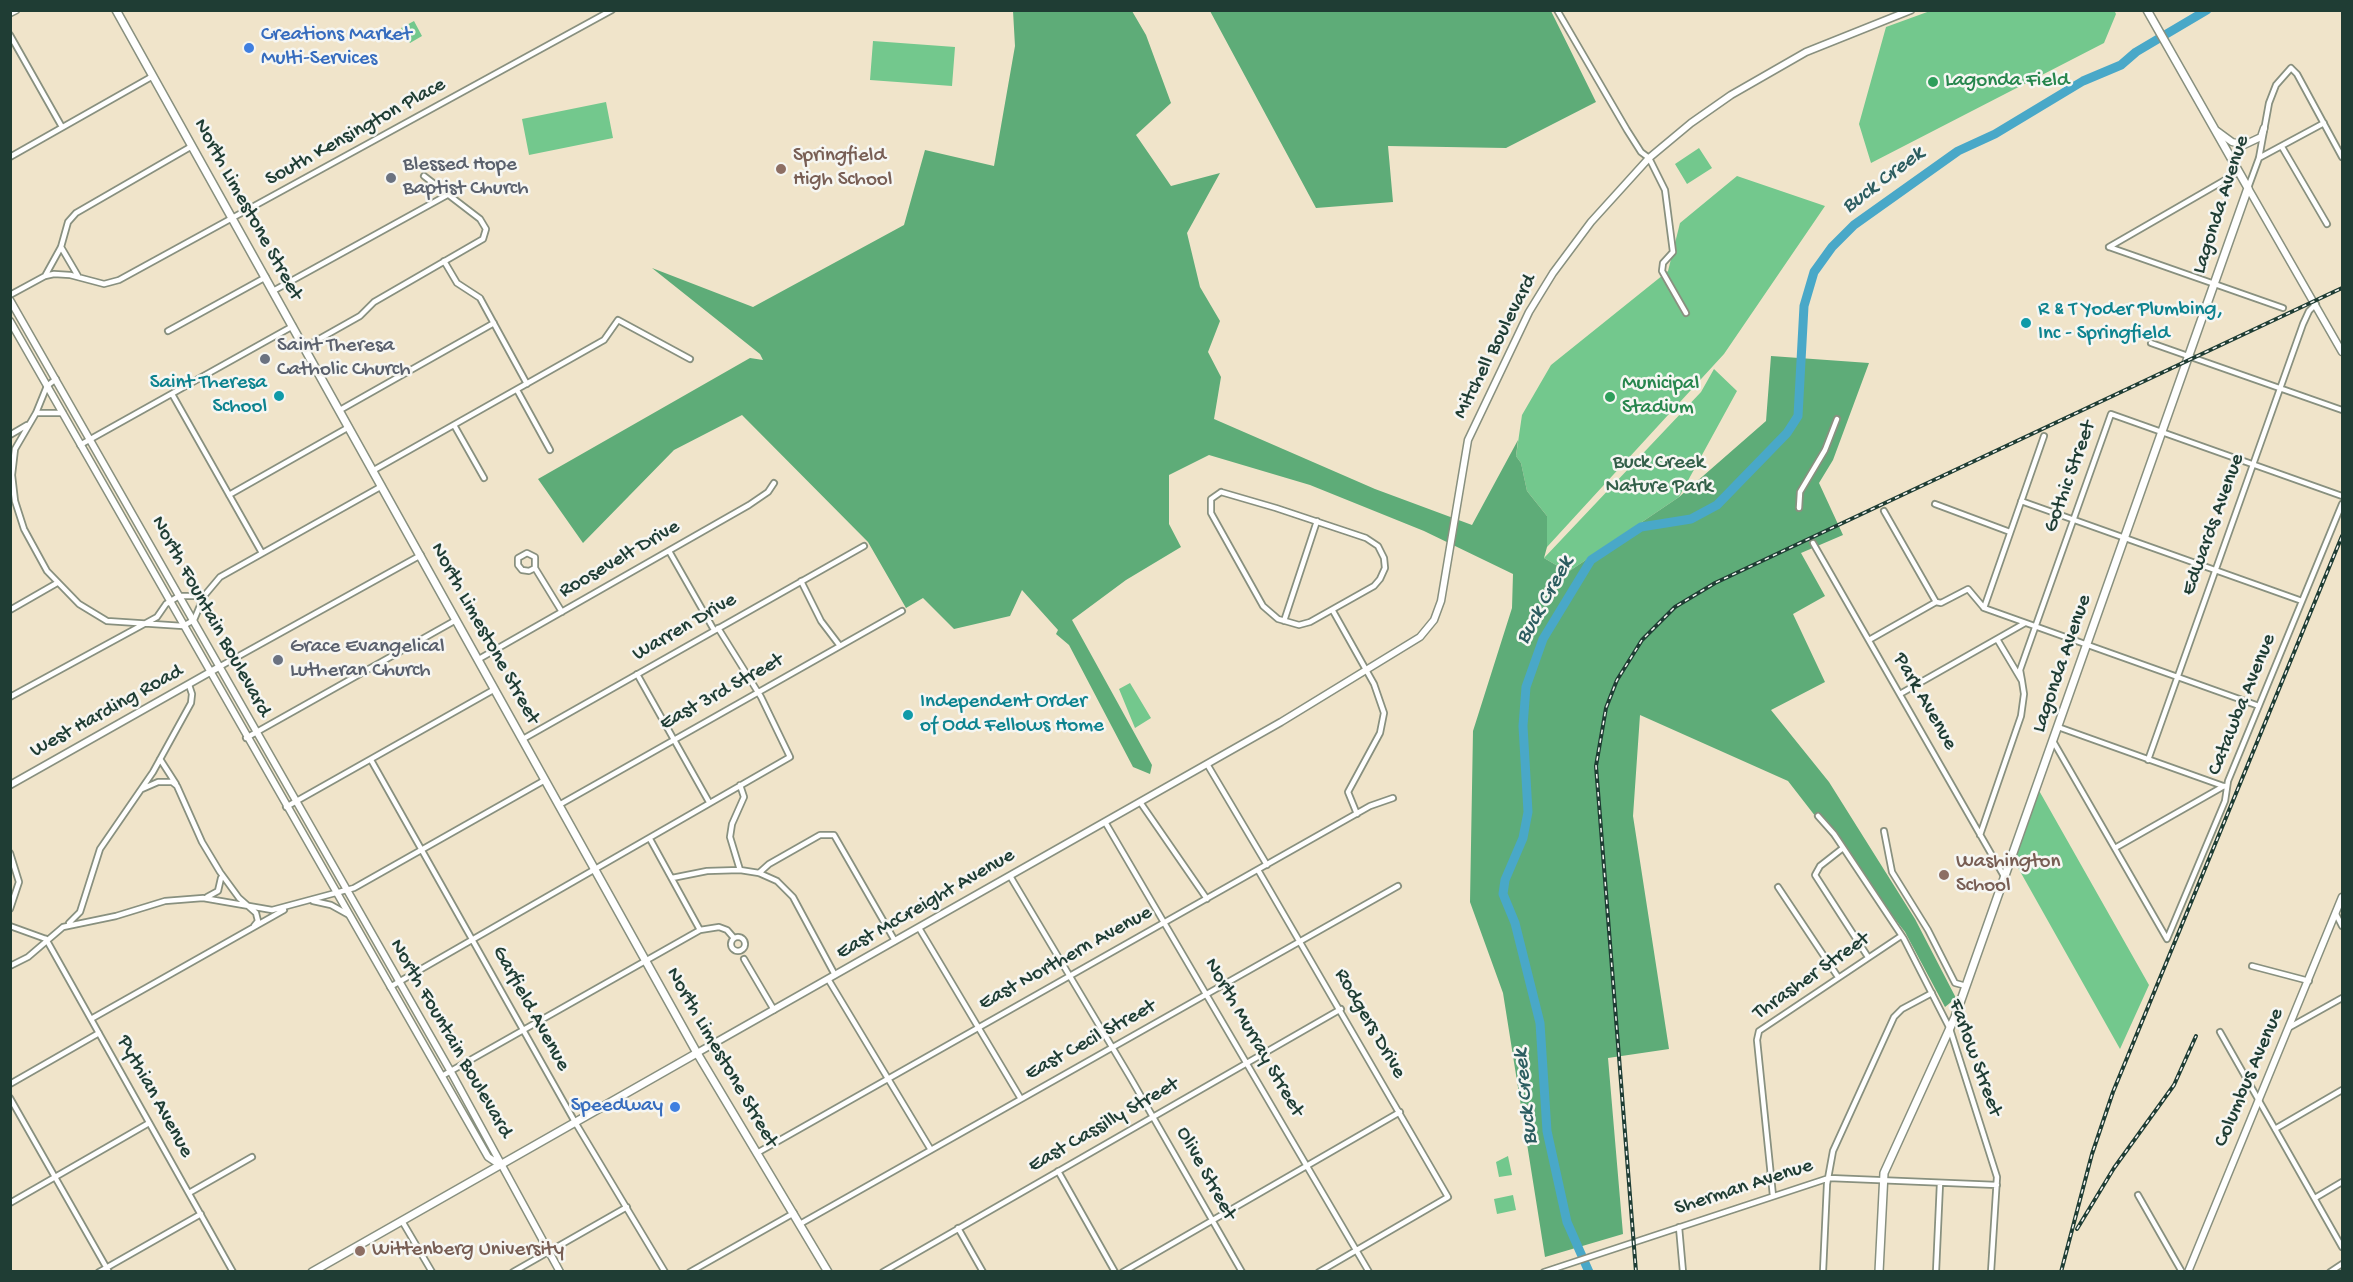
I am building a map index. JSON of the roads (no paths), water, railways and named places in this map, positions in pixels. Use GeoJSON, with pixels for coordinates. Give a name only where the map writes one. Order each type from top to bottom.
{"type":"FeatureCollection","features":[{"type":"Feature","properties":{"kind":"main road","name":"North Limestone Street"},"geometry":{"type":"LineString","coordinates":[[116,10],[350,426],[697,1053],[828,1272]]}},
{"type":"Feature","properties":{"kind":"main road"},"geometry":{"type":"LineString","coordinates":[[2147,11],[2248,188]]}},
{"type":"Feature","properties":{"kind":"main road","name":"Lagonda Avenue"},"geometry":{"type":"LineString","coordinates":[[1879,1272],[1884,1180],[1887,1165],[1950,1029],[1966,986],[2248,188]]}},
{"type":"Feature","properties":{"kind":"main road","name":"East McCreight Avenue"},"geometry":{"type":"LineString","coordinates":[[312,1272],[697,1053]]}},
{"type":"Feature","properties":{"kind":"street"},"geometry":{"type":"LineString","coordinates":[[10,13],[16,10]]}},
{"type":"Feature","properties":{"kind":"street","name":"South Kensington Place"},"geometry":{"type":"LineString","coordinates":[[45,276],[65,274],[98,283],[119,280],[612,10]]}},
{"type":"Feature","properties":{"kind":"street"},"geometry":{"type":"LineString","coordinates":[[1557,10],[1627,130],[1641,152],[1649,158],[1665,190],[1673,252],[1663,262],[1662,271],[1686,312]]}},
{"type":"Feature","properties":{"kind":"street","name":"Mitchell Boulevard"},"geometry":{"type":"LineString","coordinates":[[1366,670],[1410,644],[1434,620],[1446,578],[1464,450],[1475,422],[1528,314],[1553,273],[1608,202],[1649,158],[1710,109],[1806,52],[1911,10]]}},
{"type":"Feature","properties":{"kind":"street"},"geometry":{"type":"LineString","coordinates":[[10,35],[62,128]]}},
{"type":"Feature","properties":{"kind":"street","name":"Lagonda Avenue"},"geometry":{"type":"LineString","coordinates":[[2248,188],[2259,158],[2269,103],[2276,85],[2290,68],[2297,74],[2324,123]]}},
{"type":"Feature","properties":{"kind":"street"},"geometry":{"type":"LineString","coordinates":[[10,157],[153,76]]}},
{"type":"Feature","properties":{"kind":"street"},"geometry":{"type":"LineString","coordinates":[[2259,158],[2324,123],[2343,157]]}},
{"type":"Feature","properties":{"kind":"street"},"geometry":{"type":"LineString","coordinates":[[2213,129],[2232,142],[2244,145],[2261,137],[2264,128]]}},
{"type":"Feature","properties":{"kind":"street"},"geometry":{"type":"LineString","coordinates":[[10,297],[45,276],[61,247],[68,222],[76,213],[192,146]]}},
{"type":"Feature","properties":{"kind":"street"},"geometry":{"type":"LineString","coordinates":[[2282,147],[2327,224]]}},
{"type":"Feature","properties":{"kind":"street"},"geometry":{"type":"LineString","coordinates":[[2239,172],[2109,247],[2283,308]]}},
{"type":"Feature","properties":{"kind":"street"},"geometry":{"type":"LineString","coordinates":[[305,347],[360,316],[374,302],[483,239],[486,234],[480,219],[424,176]]}},
{"type":"Feature","properties":{"kind":"street"},"geometry":{"type":"LineString","coordinates":[[2248,188],[2343,352]]}},
{"type":"Feature","properties":{"kind":"street"},"geometry":{"type":"LineString","coordinates":[[273,291],[449,194]]}},
{"type":"Feature","properties":{"kind":"street"},"geometry":{"type":"LineString","coordinates":[[61,247],[78,276]]}},
{"type":"Feature","properties":{"kind":"street"},"geometry":{"type":"LineString","coordinates":[[444,261],[457,283],[480,298],[527,384]]}},
{"type":"Feature","properties":{"kind":"street"},"geometry":{"type":"LineString","coordinates":[[168,331],[266,277]]}},
{"type":"Feature","properties":{"kind":"street","name":"North Fountain Boulevard"},"geometry":{"type":"LineString","coordinates":[[10,297],[345,891],[451,1072],[501,1165]]}},
{"type":"Feature","properties":{"kind":"street","name":"Edwards Avenue"},"geometry":{"type":"LineString","coordinates":[[2148,759],[2306,316],[2316,304]]}},
{"type":"Feature","properties":{"kind":"street"},"geometry":{"type":"LineString","coordinates":[[374,470],[604,340],[618,320],[690,359]]}},
{"type":"Feature","properties":{"kind":"street","name":"North Fountain Boulevard"},"geometry":{"type":"LineString","coordinates":[[10,321],[168,602],[488,1158],[501,1165]]}},
{"type":"Feature","properties":{"kind":"street"},"geometry":{"type":"LineString","coordinates":[[340,410],[494,323]]}},
{"type":"Feature","properties":{"kind":"street"},"geometry":{"type":"LineString","coordinates":[[81,445],[293,326]]}},
{"type":"Feature","properties":{"kind":"street"},"geometry":{"type":"LineString","coordinates":[[2151,343],[2343,410]]}},
{"type":"Feature","properties":{"kind":"street"},"geometry":{"type":"LineString","coordinates":[[57,379],[47,386],[36,413],[14,454],[13,489],[19,516],[39,559],[57,583],[79,604],[107,621],[183,626],[194,620],[204,596],[220,578],[382,486]]}},
{"type":"Feature","properties":{"kind":"street"},"geometry":{"type":"LineString","coordinates":[[517,390],[550,450]]}},
{"type":"Feature","properties":{"kind":"street"},"geometry":{"type":"LineString","coordinates":[[172,394],[262,553]]}},
{"type":"Feature","properties":{"kind":"street"},"geometry":{"type":"LineString","coordinates":[[36,413],[63,413]]}},
{"type":"Feature","properties":{"kind":"street","name":"Gothic Street"},"geometry":{"type":"LineString","coordinates":[[1980,835],[2021,716],[2024,694],[2020,670],[2111,414],[2343,496]]}},
{"type":"Feature","properties":{"kind":"street"},"geometry":{"type":"LineString","coordinates":[[1799,508],[1800,492],[1825,450],[1837,419]]}},
{"type":"Feature","properties":{"kind":"street"},"geometry":{"type":"LineString","coordinates":[[10,435],[29,424]]}},
{"type":"Feature","properties":{"kind":"street"},"geometry":{"type":"LineString","coordinates":[[454,425],[484,478]]}},
{"type":"Feature","properties":{"kind":"street"},"geometry":{"type":"LineString","coordinates":[[229,495],[350,426]]}},
{"type":"Feature","properties":{"kind":"street"},"geometry":{"type":"LineString","coordinates":[[1984,608],[2044,436]]}},
{"type":"Feature","properties":{"kind":"street"},"geometry":{"type":"LineString","coordinates":[[10,445],[14,454]]}},
{"type":"Feature","properties":{"kind":"street","name":"Roosevelt Drive"},"geometry":{"type":"LineString","coordinates":[[479,659],[755,501],[774,483]]}},
{"type":"Feature","properties":{"kind":"street"},"geometry":{"type":"LineString","coordinates":[[1227,492],[1317,521],[1366,538],[1378,546],[1384,558],[1385,568],[1374,586],[1333,611],[1305,624],[1284,621],[1272,615],[1263,606],[1211,513],[1209,503],[1217,494],[1227,492]]}},
{"type":"Feature","properties":{"kind":"street"},"geometry":{"type":"LineString","coordinates":[[2021,501],[2302,601]]}},
{"type":"Feature","properties":{"kind":"street"},"geometry":{"type":"LineString","coordinates":[[1935,504],[2010,532]]}},
{"type":"Feature","properties":{"kind":"street","name":"Catawba Avenue"},"geometry":{"type":"LineString","coordinates":[[2115,848],[2167,939],[2225,801],[2225,786],[2343,504]]}},
{"type":"Feature","properties":{"kind":"street"},"geometry":{"type":"LineString","coordinates":[[1884,511],[1935,602]]}},
{"type":"Feature","properties":{"kind":"street"},"geometry":{"type":"LineString","coordinates":[[1284,621],[1317,521]]}},
{"type":"Feature","properties":{"kind":"street","name":"Park Avenue"},"geometry":{"type":"LineString","coordinates":[[1814,543],[2005,878]]}},
{"type":"Feature","properties":{"kind":"street","name":"Warren Drive"},"geometry":{"type":"LineString","coordinates":[[523,739],[864,546]]}},
{"type":"Feature","properties":{"kind":"street"},"geometry":{"type":"LineString","coordinates":[[390,987],[650,840],[709,802],[790,756],[758,692],[716,629],[669,550]]}},
{"type":"Feature","properties":{"kind":"street"},"geometry":{"type":"LineString","coordinates":[[535,568],[529,571],[522,570],[518,565],[518,558],[527,553],[533,555],[537,560],[535,568],[562,612]]}},
{"type":"Feature","properties":{"kind":"street"},"geometry":{"type":"LineString","coordinates":[[219,667],[421,555]]}},
{"type":"Feature","properties":{"kind":"street"},"geometry":{"type":"LineString","coordinates":[[801,581],[821,621],[840,646]]}},
{"type":"Feature","properties":{"kind":"street"},"geometry":{"type":"LineString","coordinates":[[10,610],[57,583]]}},
{"type":"Feature","properties":{"kind":"street"},"geometry":{"type":"LineString","coordinates":[[1869,640],[1935,602],[1941,603],[1968,589],[1984,608],[2259,706]]}},
{"type":"Feature","properties":{"kind":"street"},"geometry":{"type":"LineString","coordinates":[[12,697],[157,617],[168,602],[179,596],[204,596]]}},
{"type":"Feature","properties":{"kind":"street","name":"East 3rd Street"},"geometry":{"type":"LineString","coordinates":[[559,805],[902,611]]}},
{"type":"Feature","properties":{"kind":"street"},"geometry":{"type":"LineString","coordinates":[[1333,611],[1381,696],[1384,713],[1380,733],[1349,788],[1348,795],[1357,814]]}},
{"type":"Feature","properties":{"kind":"street"},"geometry":{"type":"LineString","coordinates":[[246,738],[457,620]]}},
{"type":"Feature","properties":{"kind":"street"},"geometry":{"type":"LineString","coordinates":[[1900,694],[2025,623]]}},
{"type":"Feature","properties":{"kind":"street"},"geometry":{"type":"LineString","coordinates":[[1997,639],[2022,681]]}},
{"type":"Feature","properties":{"kind":"street","name":"West Harding Road"},"geometry":{"type":"LineString","coordinates":[[10,785],[219,667]]}},
{"type":"Feature","properties":{"kind":"street","name":"East McCreight Avenue"},"geometry":{"type":"LineString","coordinates":[[697,1053],[1106,822],[1366,670]]}},
{"type":"Feature","properties":{"kind":"street"},"geometry":{"type":"LineString","coordinates":[[637,674],[709,802]]}},
{"type":"Feature","properties":{"kind":"street"},"geometry":{"type":"LineString","coordinates":[[10,966],[28,957],[45,939],[77,917],[99,849],[160,759],[190,703],[192,694],[189,685]]}},
{"type":"Feature","properties":{"kind":"street"},"geometry":{"type":"LineString","coordinates":[[286,807],[495,689]]}},
{"type":"Feature","properties":{"kind":"street"},"geometry":{"type":"LineString","coordinates":[[2058,727],[2225,786]]}},
{"type":"Feature","properties":{"kind":"street"},"geometry":{"type":"LineString","coordinates":[[2053,741],[2115,848],[2225,786]]}},
{"type":"Feature","properties":{"kind":"street"},"geometry":{"type":"LineString","coordinates":[[160,759],[177,786],[202,842],[220,872],[232,891],[258,917],[253,928]]}},
{"type":"Feature","properties":{"kind":"street","name":"Garfield Avenue"},"geometry":{"type":"LineString","coordinates":[[371,760],[575,1122],[665,1272]]}},
{"type":"Feature","properties":{"kind":"street"},"geometry":{"type":"LineString","coordinates":[[1207,764],[1267,865]]}},
{"type":"Feature","properties":{"kind":"street"},"geometry":{"type":"LineString","coordinates":[[63,927],[116,916],[165,901],[203,898],[272,910],[345,891],[545,780]]}},
{"type":"Feature","properties":{"kind":"street"},"geometry":{"type":"LineString","coordinates":[[138,793],[149,784],[158,782],[172,782],[177,786]]}},
{"type":"Feature","properties":{"kind":"street"},"geometry":{"type":"LineString","coordinates":[[740,785],[744,797],[732,824],[730,837],[740,870]]}},
{"type":"Feature","properties":{"kind":"street","name":"East Northern Avenue"},"geometry":{"type":"LineString","coordinates":[[758,1153],[1357,814],[1393,798]]}},
{"type":"Feature","properties":{"kind":"street"},"geometry":{"type":"LineString","coordinates":[[1140,802],[1207,899]]}},
{"type":"Feature","properties":{"kind":"street","name":"Farlow Street"},"geometry":{"type":"LineString","coordinates":[[1818,816],[1843,848],[1901,936],[1950,1029],[1997,1177],[1991,1272]]}},
{"type":"Feature","properties":{"kind":"street","name":"North Murray Street"},"geometry":{"type":"LineString","coordinates":[[1106,822],[1369,1272]]}},
{"type":"Feature","properties":{"kind":"street"},"geometry":{"type":"LineString","coordinates":[[1884,831],[1892,872],[1928,930],[1955,983],[1966,986]]}},
{"type":"Feature","properties":{"kind":"street"},"geometry":{"type":"LineString","coordinates":[[759,873],[769,864],[820,835],[834,835],[894,941]]}},
{"type":"Feature","properties":{"kind":"street"},"geometry":{"type":"LineString","coordinates":[[650,840],[700,930]]}},
{"type":"Feature","properties":{"kind":"street"},"geometry":{"type":"LineString","coordinates":[[1843,848],[1820,866],[1815,876],[1868,957]]}},
{"type":"Feature","properties":{"kind":"street"},"geometry":{"type":"LineString","coordinates":[[10,852],[19,882],[10,909]]}},
{"type":"Feature","properties":{"kind":"street"},"geometry":{"type":"LineString","coordinates":[[672,878],[707,871],[740,870],[759,873],[777,881],[789,891],[835,975]]}},
{"type":"Feature","properties":{"kind":"street","name":"Rodgers Drive"},"geometry":{"type":"LineString","coordinates":[[1258,870],[1341,1009],[1448,1197],[1357,1250]]}},
{"type":"Feature","properties":{"kind":"street"},"geometry":{"type":"LineString","coordinates":[[203,898],[218,891],[222,882],[220,872]]}},
{"type":"Feature","properties":{"kind":"street","name":"Olive Street"},"geometry":{"type":"LineString","coordinates":[[1010,876],[1113,1047],[1242,1272]]}},
{"type":"Feature","properties":{"kind":"street","name":"East Cecil Street"},"geometry":{"type":"LineString","coordinates":[[800,1224],[1398,886]]}},
{"type":"Feature","properties":{"kind":"street"},"geometry":{"type":"LineString","coordinates":[[1778,887],[1838,977]]}},
{"type":"Feature","properties":{"kind":"street"},"geometry":{"type":"LineString","coordinates":[[310,901],[331,905],[349,915]]}},
{"type":"Feature","properties":{"kind":"street","name":"Columbus Avenue"},"geometry":{"type":"LineString","coordinates":[[2188,1272],[2342,902]]}},
{"type":"Feature","properties":{"kind":"street"},"geometry":{"type":"LineString","coordinates":[[91,1019],[293,905]]}},
{"type":"Feature","properties":{"kind":"street"},"geometry":{"type":"LineString","coordinates":[[2336,914],[2343,926]]}},
{"type":"Feature","properties":{"kind":"street"},"geometry":{"type":"LineString","coordinates":[[10,926],[45,939]]}},
{"type":"Feature","properties":{"kind":"street"},"geometry":{"type":"LineString","coordinates":[[442,1076],[700,930],[723,928],[734,938]]}},
{"type":"Feature","properties":{"kind":"street"},"geometry":{"type":"LineString","coordinates":[[919,928],[1021,1099]]}},
{"type":"Feature","properties":{"kind":"street","name":"Thrasher Street"},"geometry":{"type":"LineString","coordinates":[[1773,1196],[1757,1035],[1763,1026],[1901,936]]}},
{"type":"Feature","properties":{"kind":"street","name":"Pythian Avenue"},"geometry":{"type":"LineString","coordinates":[[45,939],[233,1272]]}},
{"type":"Feature","properties":{"kind":"street"},"geometry":{"type":"LineString","coordinates":[[744,959],[774,1010]]}},
{"type":"Feature","properties":{"kind":"street"},"geometry":{"type":"LineString","coordinates":[[2252,966],[2309,981]]}},
{"type":"Feature","properties":{"kind":"street"},"geometry":{"type":"LineString","coordinates":[[828,979],[931,1150]]}},
{"type":"Feature","properties":{"kind":"street"},"geometry":{"type":"LineString","coordinates":[[1823,1272],[1833,1151],[1894,1017],[1902,1009],[1932,993]]}},
{"type":"Feature","properties":{"kind":"street"},"geometry":{"type":"LineString","coordinates":[[2290,1027],[2343,998]]}},
{"type":"Feature","properties":{"kind":"street","name":"East Cassilly Street"},"geometry":{"type":"LineString","coordinates":[[883,1272],[1341,1009]]}},
{"type":"Feature","properties":{"kind":"street"},"geometry":{"type":"LineString","coordinates":[[2220,1032],[2343,1247]]}},
{"type":"Feature","properties":{"kind":"street"},"geometry":{"type":"LineString","coordinates":[[10,1084],[99,1033]]}},
{"type":"Feature","properties":{"kind":"street"},"geometry":{"type":"LineString","coordinates":[[2275,1129],[2343,1090]]}},
{"type":"Feature","properties":{"kind":"street"},"geometry":{"type":"LineString","coordinates":[[10,1098],[107,1270]]}},
{"type":"Feature","properties":{"kind":"street"},"geometry":{"type":"LineString","coordinates":[[1123,1272],[1400,1112]]}},
{"type":"Feature","properties":{"kind":"street"},"geometry":{"type":"LineString","coordinates":[[10,1203],[149,1123]]}},
{"type":"Feature","properties":{"kind":"street"},"geometry":{"type":"LineString","coordinates":[[189,1193],[252,1157]]}},
{"type":"Feature","properties":{"kind":"street"},"geometry":{"type":"LineString","coordinates":[[501,1165],[560,1272]]}},
{"type":"Feature","properties":{"kind":"street"},"geometry":{"type":"LineString","coordinates":[[1058,1171],[1115,1272]]}},
{"type":"Feature","properties":{"kind":"street","name":"Sherman Avenue"},"geometry":{"type":"LineString","coordinates":[[1544,1272],[1829,1178],[1997,1185]]}},
{"type":"Feature","properties":{"kind":"street"},"geometry":{"type":"LineString","coordinates":[[2314,1198],[2343,1182]]}},
{"type":"Feature","properties":{"kind":"street"},"geometry":{"type":"LineString","coordinates":[[1936,1272],[1940,1183]]}},
{"type":"Feature","properties":{"kind":"street"},"geometry":{"type":"LineString","coordinates":[[2138,1195],[2182,1272]]}},
{"type":"Feature","properties":{"kind":"street"},"geometry":{"type":"LineString","coordinates":[[513,1272],[627,1207]]}},
{"type":"Feature","properties":{"kind":"street"},"geometry":{"type":"LineString","coordinates":[[690,1272],[794,1213]]}},
{"type":"Feature","properties":{"kind":"street"},"geometry":{"type":"LineString","coordinates":[[99,1272],[107,1270],[201,1214]]}},
{"type":"Feature","properties":{"kind":"street"},"geometry":{"type":"LineString","coordinates":[[402,1221],[432,1272]]}},
{"type":"Feature","properties":{"kind":"street"},"geometry":{"type":"LineString","coordinates":[[1679,1227],[1683,1272]]}},
{"type":"Feature","properties":{"kind":"street"},"geometry":{"type":"LineString","coordinates":[[957,1228],[983,1272]]}},
{"type":"Feature","properties":{"kind":"street"},"geometry":{"type":"LineString","coordinates":[[1319,1272],[1357,1250]]}},
{"type":"Feature","properties":{"kind":"street"},"geometry":{"type":"LineString","coordinates":[[2330,1272],[2343,1264]]}},
{"type":"Feature","properties":{"kind":"waterway","name":"Buck Creek"},"geometry":{"type":"LineString","coordinates":[[1589,1272],[1567,1222],[1547,1131],[1540,1023],[1515,923],[1503,894],[1505,880],[1523,838],[1528,812],[1523,726],[1526,687],[1543,639],[1591,560],[1641,527],[1691,519],[1717,505],[1787,433],[1798,416],[1804,306],[1814,272],[1832,247],[1854,225],[1958,151],[1995,134],[2083,81],[2121,65],[2136,52],[2207,10]]}},
{"type":"Feature","properties":{"kind":"railway"},"geometry":{"type":"LineString","coordinates":[[1636,1272],[1596,766],[1606,708],[1617,680],[1642,640],[1675,607],[1715,583],[2342,288]]}},
{"type":"Feature","properties":{"kind":"railway"},"geometry":{"type":"LineString","coordinates":[[2061,1272],[2092,1154],[2113,1092],[2342,536]]}},
{"type":"Feature","properties":{"kind":"railway"},"geometry":{"type":"LineString","coordinates":[[2077,1229],[2114,1168],[2174,1085],[2196,1036]]}},
{"type":"Feature","properties":{"kind":"place","name":"Creations Market Multi-Services"},"geometry":{"type":"Point","coordinates":[249,48]}},
{"type":"Feature","properties":{"kind":"place","name":"Lagonda Field"},"geometry":{"type":"Point","coordinates":[1933,82]}},
{"type":"Feature","properties":{"kind":"place","name":"Springfield High School"},"geometry":{"type":"Point","coordinates":[781,169]}},
{"type":"Feature","properties":{"kind":"place","name":"Blessed Hope Baptist Church"},"geometry":{"type":"Point","coordinates":[391,178]}},
{"type":"Feature","properties":{"kind":"place","name":"R & T Yoder Plumbing, Inc - Springfield"},"geometry":{"type":"Point","coordinates":[2026,323]}},
{"type":"Feature","properties":{"kind":"place","name":"Saint Theresa Catholic Church"},"geometry":{"type":"Point","coordinates":[265,359]}},
{"type":"Feature","properties":{"kind":"place","name":"Saint Theresa School"},"geometry":{"type":"Point","coordinates":[279,396]}},
{"type":"Feature","properties":{"kind":"place","name":"Municipal Stadium"},"geometry":{"type":"Point","coordinates":[1610,397]}},
{"type":"Feature","properties":{"kind":"place","name":"Grace Evangelical Lutheran Church"},"geometry":{"type":"Point","coordinates":[278,660]}},
{"type":"Feature","properties":{"kind":"place","name":"Independent Order of Odd Fellows Home"},"geometry":{"type":"Point","coordinates":[908,715]}},
{"type":"Feature","properties":{"kind":"place","name":"Washington School"},"geometry":{"type":"Point","coordinates":[1944,875]}},
{"type":"Feature","properties":{"kind":"place","name":"Speedway"},"geometry":{"type":"Point","coordinates":[675,1107]}},
{"type":"Feature","properties":{"kind":"place","name":"Wittenberg University"},"geometry":{"type":"Point","coordinates":[360,1251]}},
{"type":"Feature","properties":{"kind":"park label","name":"Buck Creek Nature Park"},"geometry":{"type":"Point","coordinates":[1659,476]}}]}
